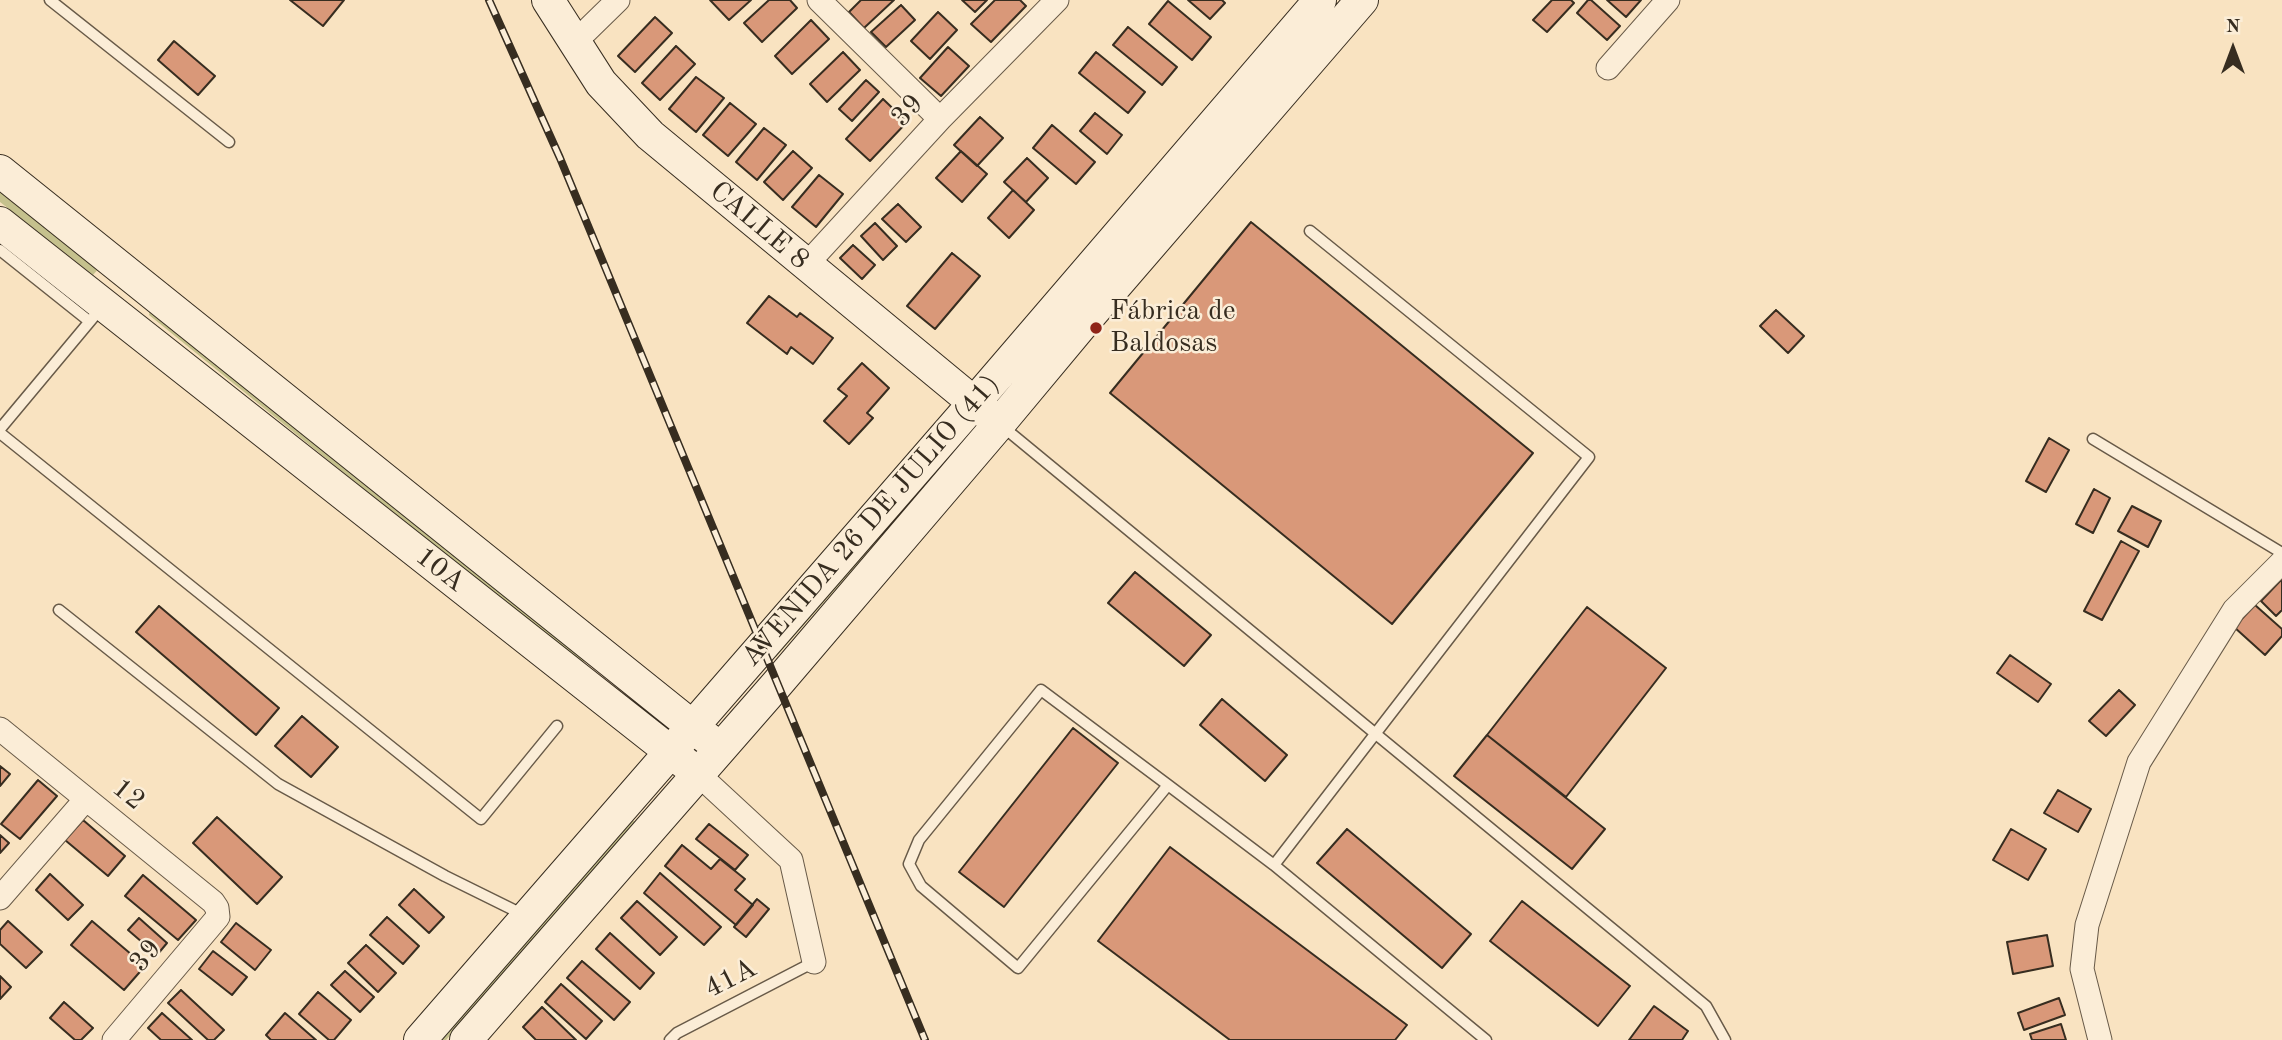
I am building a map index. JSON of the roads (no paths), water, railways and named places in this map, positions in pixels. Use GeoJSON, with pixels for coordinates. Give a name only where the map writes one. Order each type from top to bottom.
{"type":"FeatureCollection","features":[{"type":"Feature","properties":{"kind":"main road","name":"CALLE 8"},"geometry":{"type":"LineString","coordinates":[[548,0],[601,83],[650,135],[999,424]]}},
{"type":"Feature","properties":{"kind":"main road","name":"AVENIDA 26 DE JULIO (41)"},"geometry":{"type":"LineString","coordinates":[[419,1040],[974,403],[1320,0]]}},
{"type":"Feature","properties":{"kind":"main road","name":"AVENIDA 26 DE JULIO (41)"},"geometry":{"type":"LineString","coordinates":[[466,1040],[698,774],[1362,0]]}},
{"type":"Feature","properties":{"kind":"main road","name":"10A"},"geometry":{"type":"LineString","coordinates":[[0,172],[720,748]]}},
{"type":"Feature","properties":{"kind":"main road","name":"10A"},"geometry":{"type":"LineString","coordinates":[[0,223],[96,313],[698,774]]}},
{"type":"Feature","properties":{"kind":"main road"},"geometry":{"type":"LineString","coordinates":[[96,313],[127,273]]}},
{"type":"Feature","properties":{"kind":"street"},"geometry":{"type":"LineString","coordinates":[[574,43],[618,0]]}},
{"type":"Feature","properties":{"kind":"street"},"geometry":{"type":"LineString","coordinates":[[819,0],[940,120]]}},
{"type":"Feature","properties":{"kind":"street","name":"39"},"geometry":{"type":"LineString","coordinates":[[806,265],[940,120],[1057,0]]}},
{"type":"Feature","properties":{"kind":"street"},"geometry":{"type":"LineString","coordinates":[[1608,68],[1668,0]]}},
{"type":"Feature","properties":{"kind":"street"},"geometry":{"type":"LineString","coordinates":[[2100,1040],[2082,969],[2087,925],[2139,761],[2234,610],[2282,562]]}},
{"type":"Feature","properties":{"kind":"street","name":"12"},"geometry":{"type":"LineString","coordinates":[[0,729],[217,908]]}},
{"type":"Feature","properties":{"kind":"street","name":"10A"},"geometry":{"type":"LineString","coordinates":[[698,774],[791,860],[814,962]]}},
{"type":"Feature","properties":{"kind":"street"},"geometry":{"type":"LineString","coordinates":[[0,898],[86,799]]}},
{"type":"Feature","properties":{"kind":"street","name":"39"},"geometry":{"type":"LineString","coordinates":[[114,1040],[218,917],[217,908]]}},
{"type":"Feature","properties":{"kind":"lane"},"geometry":{"type":"LineString","coordinates":[[50,0],[229,142]]}},
{"type":"Feature","properties":{"kind":"lane"},"geometry":{"type":"LineString","coordinates":[[1274,864],[1589,457],[1310,231]]}},
{"type":"Feature","properties":{"kind":"lane"},"geometry":{"type":"LineString","coordinates":[[0,250],[96,313],[0,431],[481,819],[557,726]]}},
{"type":"Feature","properties":{"kind":"lane"},"geometry":{"type":"LineString","coordinates":[[999,424],[1706,1006],[1725,1040]]}},
{"type":"Feature","properties":{"kind":"lane"},"geometry":{"type":"LineString","coordinates":[[2093,439],[2282,553]]}},
{"type":"Feature","properties":{"kind":"lane"},"geometry":{"type":"LineString","coordinates":[[59,610],[278,784],[445,876],[526,917]]}},
{"type":"Feature","properties":{"kind":"lane"},"geometry":{"type":"LineString","coordinates":[[1168,785],[1018,968],[921,886],[909,864],[919,840],[1041,690],[1274,864],[1473,1036],[1486,1040]]}},
{"type":"Feature","properties":{"kind":"lane","name":"41A"},"geometry":{"type":"LineString","coordinates":[[670,1040],[677,1032],[814,962]]}},
{"type":"Feature","properties":{"kind":"railway"},"geometry":{"type":"LineString","coordinates":[[489,0],[560,158],[925,1040]]}},
{"type":"Feature","properties":{"kind":"place","name":"Fábrica de Baldosas"},"geometry":{"type":"Point","coordinates":[1096,328]}}]}
